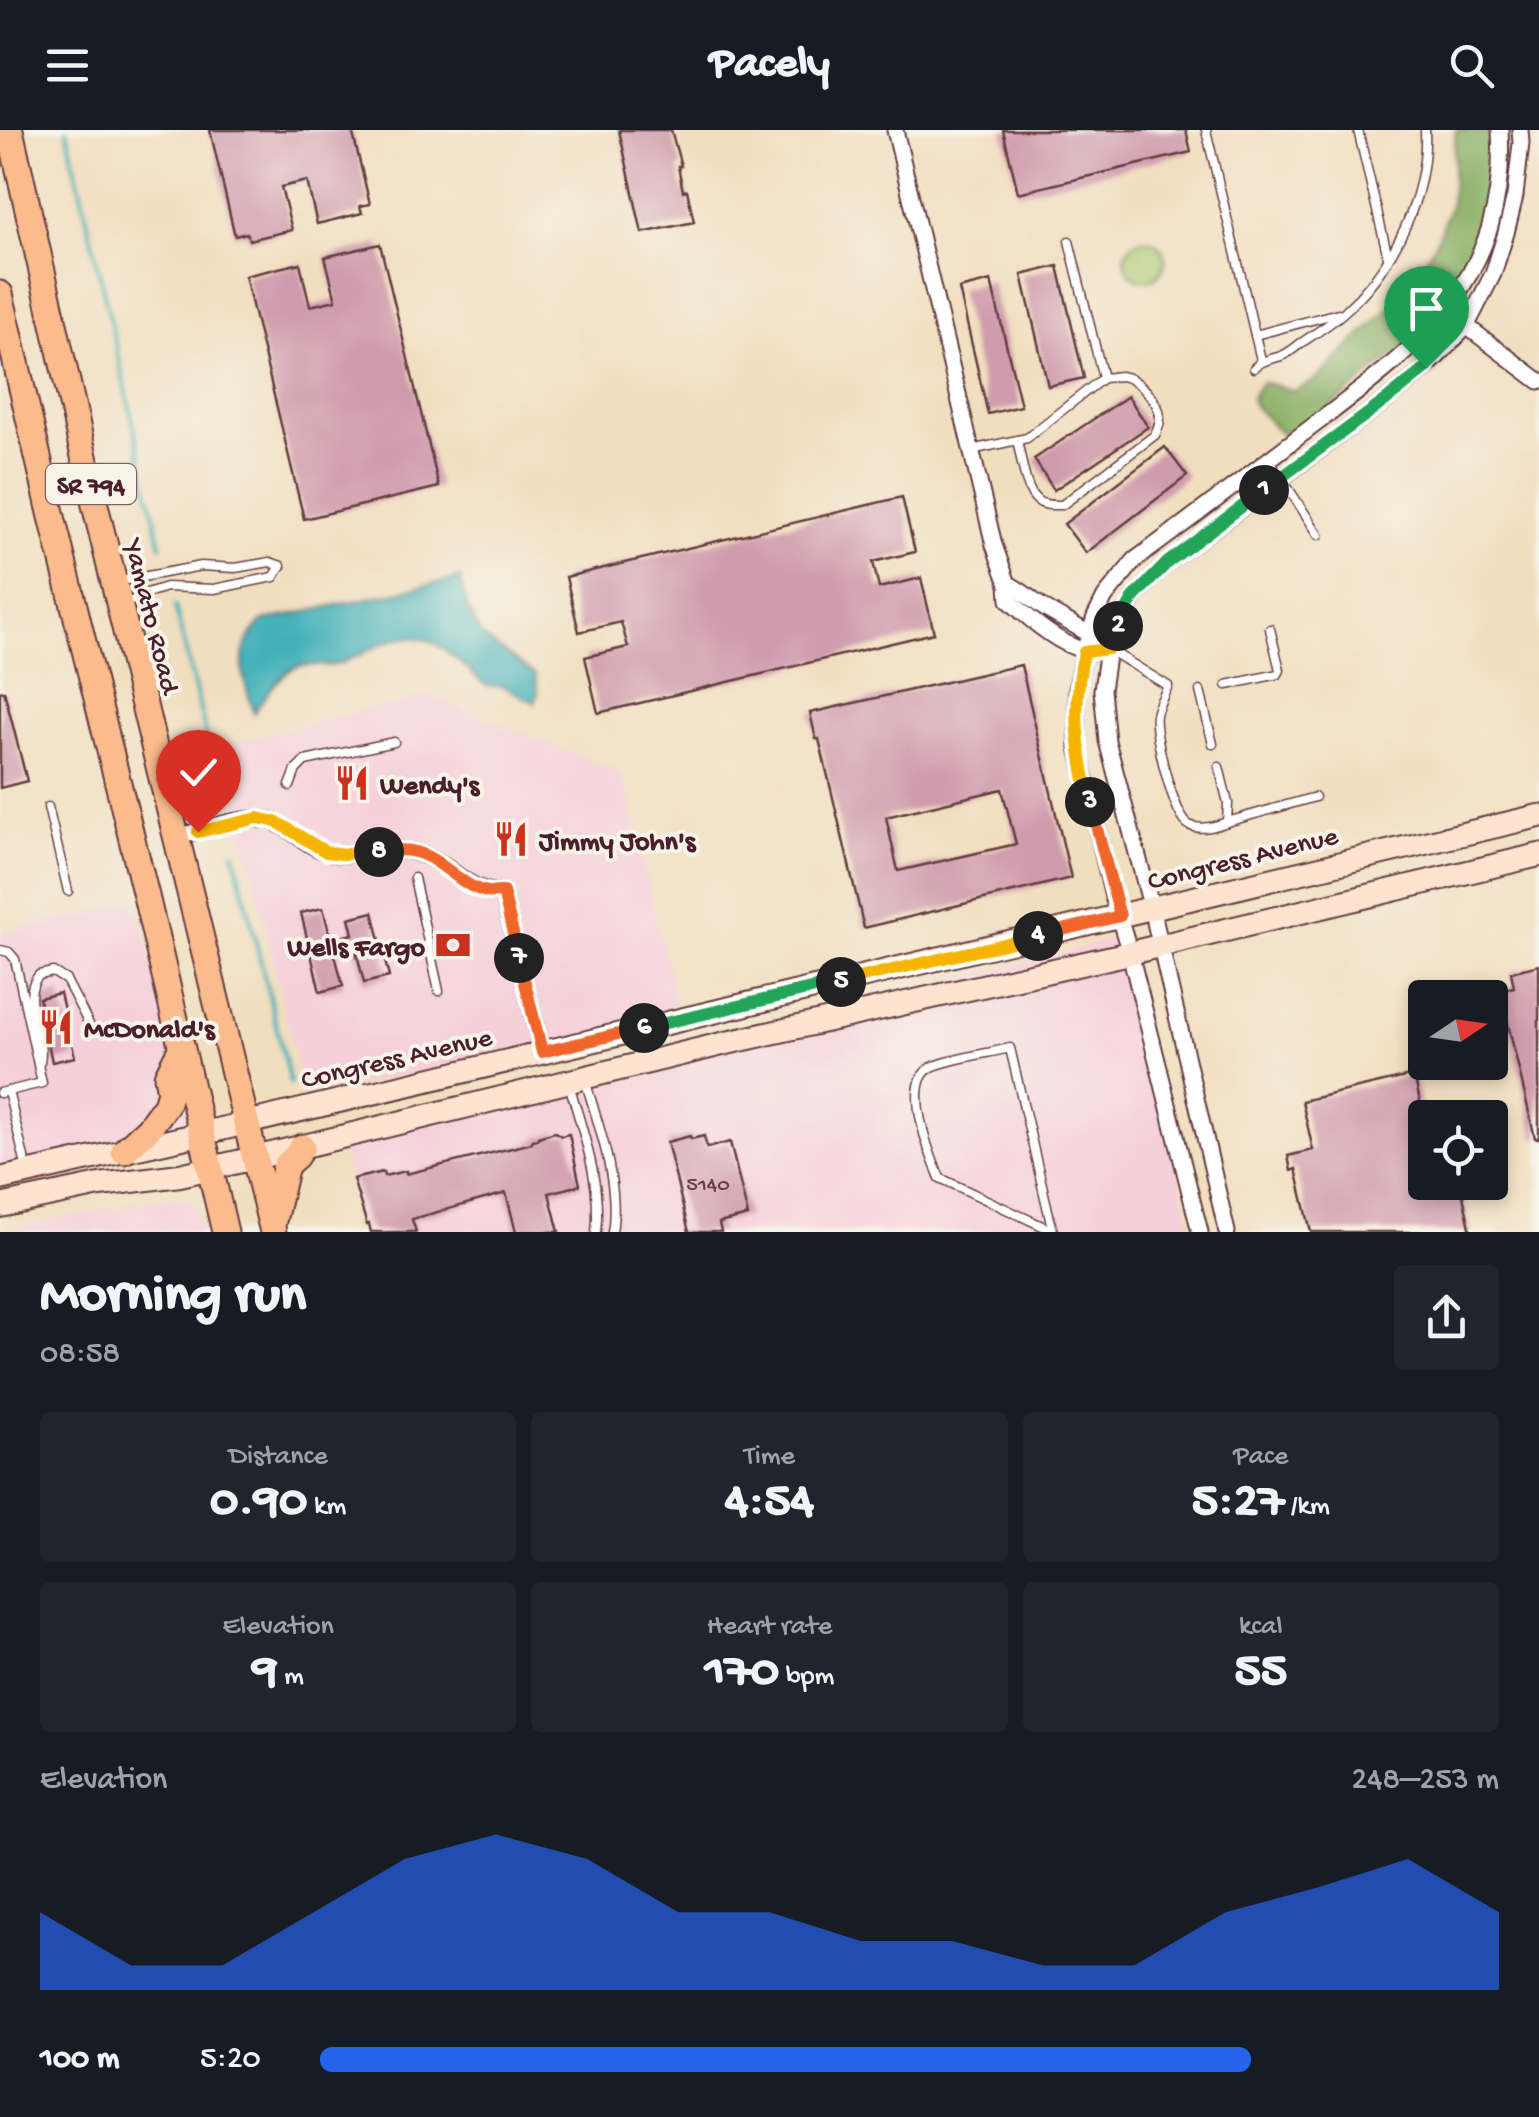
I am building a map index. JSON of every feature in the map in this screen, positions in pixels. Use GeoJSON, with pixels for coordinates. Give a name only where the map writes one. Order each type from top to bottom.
{"type":"FeatureCollection","features":[{"type":"Feature","properties":{"kind":"main road","name":"Yamato Road"},"geometry":{"type":"LineString","coordinates":[[10,130],[117,595],[272,1229]]}},
{"type":"Feature","properties":{"kind":"main road","name":"SR 794"},"geometry":{"type":"LineString","coordinates":[[0,294],[224,1232]]}},
{"type":"Feature","properties":{"kind":"main road","name":"Congress Avenue"},"geometry":{"type":"LineString","coordinates":[[0,1179],[1539,816]]}},
{"type":"Feature","properties":{"kind":"main road"},"geometry":{"type":"LineString","coordinates":[[0,1206],[100,1185],[180,1175],[722,1044],[1130,953],[1539,855]]}},
{"type":"Feature","properties":{"kind":"main road"},"geometry":{"type":"LineString","coordinates":[[124,1151],[166,1105],[170,1092],[168,1076],[181,1048]]}},
{"type":"Feature","properties":{"kind":"main road"},"geometry":{"type":"LineString","coordinates":[[272,1229],[286,1166],[302,1147]]}},
{"type":"Feature","properties":{"kind":"street"},"geometry":{"type":"LineString","coordinates":[[895,130],[994,546],[1008,584],[1008,600],[1033,624],[1084,652],[1108,649]]}},
{"type":"Feature","properties":{"kind":"street"},"geometry":{"type":"LineString","coordinates":[[1200,1232],[1078,747],[1077,689],[1084,652],[1105,597],[1135,560],[1430,331],[1469,274],[1485,242],[1498,196],[1500,130]]}},
{"type":"Feature","properties":{"kind":"street"},"geometry":{"type":"LineString","coordinates":[[1228,1232],[1152,908],[1107,741],[1102,690],[1108,649],[1134,597],[1168,562],[1389,398],[1426,368],[1466,326],[1492,274],[1506,234],[1516,196],[1520,130]]}},
{"type":"Feature","properties":{"kind":"street"},"geometry":{"type":"LineString","coordinates":[[1446,310],[1539,382]]}},
{"type":"Feature","properties":{"kind":"street"},"geometry":{"type":"LineString","coordinates":[[1008,584],[1108,649]]}},
{"type":"Feature","properties":{"kind":"street"},"geometry":{"type":"LineString","coordinates":[[178,837],[258,818],[277,822],[326,852],[408,850],[433,859],[485,892],[503,892],[542,1052]]}},
{"type":"Feature","properties":{"kind":"lane"},"geometry":{"type":"LineString","coordinates":[[1206,130],[1255,335],[1258,364],[1290,351],[1344,312],[1376,278],[1403,232],[1418,188],[1425,130]]}},
{"type":"Feature","properties":{"kind":"lane"},"geometry":{"type":"LineString","coordinates":[[1358,130],[1388,257]]}},
{"type":"Feature","properties":{"kind":"lane"},"geometry":{"type":"LineString","coordinates":[[1069,241],[1103,378]]}},
{"type":"Feature","properties":{"kind":"lane"},"geometry":{"type":"LineString","coordinates":[[1255,335],[1344,312]]}},
{"type":"Feature","properties":{"kind":"lane"},"geometry":{"type":"LineString","coordinates":[[972,450],[1018,440],[1028,438],[1103,378],[1120,376],[1137,382],[1160,414],[1155,435],[1062,505],[1040,504],[1034,498],[1018,440]]}},
{"type":"Feature","properties":{"kind":"lane"},"geometry":{"type":"LineString","coordinates":[[1269,459],[1319,535]]}},
{"type":"Feature","properties":{"kind":"lane"},"geometry":{"type":"LineString","coordinates":[[270,562],[281,566],[274,576],[214,589],[166,587],[117,595],[201,566],[235,568],[270,562]]}},
{"type":"Feature","properties":{"kind":"lane"},"geometry":{"type":"LineString","coordinates":[[1227,685],[1278,674],[1270,629]]}},
{"type":"Feature","properties":{"kind":"lane"},"geometry":{"type":"LineString","coordinates":[[1108,649],[1168,686],[1156,716],[1157,735],[1179,815],[1188,824],[1214,827],[1314,797]]}},
{"type":"Feature","properties":{"kind":"lane"},"geometry":{"type":"LineString","coordinates":[[1200,692],[1213,744]]}},
{"type":"Feature","properties":{"kind":"lane"},"geometry":{"type":"LineString","coordinates":[[290,786],[305,760],[394,742]]}},
{"type":"Feature","properties":{"kind":"lane"},"geometry":{"type":"LineString","coordinates":[[1219,767],[1228,802],[1227,822]]}},
{"type":"Feature","properties":{"kind":"lane"},"geometry":{"type":"LineString","coordinates":[[48,807],[68,891]]}},
{"type":"Feature","properties":{"kind":"lane"},"geometry":{"type":"LineString","coordinates":[[414,878],[439,991]]}},
{"type":"Feature","properties":{"kind":"lane"},"geometry":{"type":"LineString","coordinates":[[0,950],[9,952],[14,959],[42,1083],[4,1092],[27,1172]]}},
{"type":"Feature","properties":{"kind":"lane"},"geometry":{"type":"LineString","coordinates":[[38,1067],[42,1050],[30,995],[31,985],[39,975],[52,972],[66,980],[91,1028]]}},
{"type":"Feature","properties":{"kind":"lane"},"geometry":{"type":"LineString","coordinates":[[1010,1048],[1053,1232],[940,1178],[927,1141],[918,1093],[922,1074],[933,1066],[1010,1048]]}},
{"type":"Feature","properties":{"kind":"lane"},"geometry":{"type":"LineString","coordinates":[[577,1080],[597,1191],[596,1232]]}},
{"type":"Feature","properties":{"kind":"lane"},"geometry":{"type":"LineString","coordinates":[[577,1080],[596,1116],[614,1192],[612,1232]]}},
{"type":"Feature","properties":{"kind":"shaded area"},"geometry":{"type":"Polygon","coordinates":[[[429,695],[623,774],[679,1017],[305,1097],[223,745],[429,695]]]}},
{"type":"Feature","properties":{"kind":"shaded area"},"geometry":{"type":"Polygon","coordinates":[[[137,902],[192,1130],[0,1175],[0,934],[137,902]]]}},
{"type":"Feature","properties":{"kind":"shaded area"},"geometry":{"type":"Polygon","coordinates":[[[1113,939],[1194,1232],[360,1232],[340,1145],[1113,939]]]}},
{"type":"Feature","properties":{"kind":"shaded area"},"geometry":{"type":"Polygon","coordinates":[[[178,1198],[196,1208],[202,1232],[0,1232],[99,1210],[178,1198]]]}},
{"type":"Feature","properties":{"kind":"green space"},"geometry":{"type":"Polygon","coordinates":[[[1456,130],[1493,130],[1494,162],[1482,234],[1450,291],[1409,343],[1309,425],[1282,434],[1251,398],[1262,382],[1294,391],[1316,380],[1409,289],[1438,237],[1451,203],[1456,130]]]}},
{"type":"Feature","properties":{"kind":"green space"},"geometry":{"type":"Polygon","coordinates":[[[1145,240],[1159,246],[1165,260],[1159,274],[1145,280],[1131,274],[1125,260],[1131,246],[1145,240]]]}},
{"type":"Feature","properties":{"kind":"water"},"geometry":{"type":"Polygon","coordinates":[[[460,578],[467,607],[481,636],[535,675],[535,703],[504,686],[486,686],[440,646],[412,637],[388,641],[334,665],[294,668],[274,685],[254,713],[244,675],[244,653],[247,642],[264,621],[460,578]]]}},
{"type":"Feature","properties":{"kind":"building"},"geometry":{"type":"Polygon","coordinates":[[[210,130],[352,130],[370,204],[360,206],[362,213],[317,224],[307,181],[281,187],[292,230],[249,240],[247,233],[235,236],[210,130]]]}},
{"type":"Feature","properties":{"kind":"building"},"geometry":{"type":"Polygon","coordinates":[[[619,130],[671,130],[683,191],[687,190],[694,222],[642,233],[619,130]]]}},
{"type":"Feature","properties":{"kind":"building"},"geometry":{"type":"Polygon","coordinates":[[[1003,130],[1186,130],[1191,152],[1018,193],[1003,130]]]}},
{"type":"Feature","properties":{"kind":"building"},"geometry":{"type":"Polygon","coordinates":[[[380,244],[439,487],[304,519],[245,276],[300,263],[310,306],[336,300],[325,257],[380,244]]]}},
{"type":"Feature","properties":{"kind":"building"},"geometry":{"type":"Polygon","coordinates":[[[1058,266],[1084,378],[1048,386],[1022,275],[1058,266]]]}},
{"type":"Feature","properties":{"kind":"building"},"geometry":{"type":"Polygon","coordinates":[[[991,281],[1021,406],[988,414],[959,289],[991,281]]]}},
{"type":"Feature","properties":{"kind":"building"},"geometry":{"type":"Polygon","coordinates":[[[1128,396],[1148,427],[1054,490],[1034,459],[1128,396]]]}},
{"type":"Feature","properties":{"kind":"building"},"geometry":{"type":"Polygon","coordinates":[[[1165,447],[1187,476],[1086,553],[1064,524],[1165,447]]]}},
{"type":"Feature","properties":{"kind":"building"},"geometry":{"type":"Polygon","coordinates":[[[902,497],[915,552],[873,562],[879,588],[921,578],[934,633],[598,713],[585,657],[628,647],[621,622],[579,632],[566,577],[902,497]]]}},
{"type":"Feature","properties":{"kind":"building"},"geometry":{"type":"Polygon","coordinates":[[[1021,665],[1071,878],[864,928],[810,713],[1021,665]],[[1002,789],[886,817],[898,871],[1016,844],[1002,789]]]}},
{"type":"Feature","properties":{"kind":"building"},"geometry":{"type":"Polygon","coordinates":[[[4,691],[27,781],[0,788],[0,692],[4,691]]]}},
{"type":"Feature","properties":{"kind":"building"},"geometry":{"type":"Polygon","coordinates":[[[323,908],[331,939],[353,934],[349,918],[373,912],[389,977],[364,983],[356,950],[335,955],[343,986],[320,992],[301,913],[323,908]]]}},
{"type":"Feature","properties":{"kind":"building"},"geometry":{"type":"Polygon","coordinates":[[[1539,965],[1539,1138],[1535,1138],[1508,1024],[1508,988],[1514,987],[1511,972],[1539,965]]]}},
{"type":"Feature","properties":{"kind":"building"},"geometry":{"type":"Polygon","coordinates":[[[60,993],[75,1057],[52,1062],[39,998],[60,993]]]}},
{"type":"Feature","properties":{"kind":"building"},"geometry":{"type":"Polygon","coordinates":[[[1408,1076],[1408,1080],[1415,1080],[1420,1100],[1408,1100],[1408,1200],[1464,1200],[1471,1232],[1311,1232],[1296,1169],[1291,1171],[1288,1156],[1313,1150],[1302,1101],[1408,1076]]]}},
{"type":"Feature","properties":{"kind":"building"},"geometry":{"type":"Polygon","coordinates":[[[555,1132],[561,1136],[569,1134],[580,1185],[549,1193],[559,1232],[516,1232],[506,1193],[412,1219],[416,1232],[371,1232],[367,1225],[353,1179],[383,1172],[384,1176],[406,1174],[532,1143],[555,1132]]]}},
{"type":"Feature","properties":{"kind":"building"},"geometry":{"type":"Polygon","coordinates":[[[704,1136],[707,1148],[730,1142],[748,1216],[719,1223],[721,1232],[689,1232],[667,1142],[704,1136]]]}},
{"type":"Feature","properties":{"kind":"waterway"},"geometry":{"type":"LineString","coordinates":[[67,130],[161,546]]}},
{"type":"Feature","properties":{"kind":"waterway"},"geometry":{"type":"LineString","coordinates":[[175,606],[220,794]]}},
{"type":"Feature","properties":{"kind":"waterway"},"geometry":{"type":"LineString","coordinates":[[234,851],[290,1083]]}},
{"type":"Feature","properties":{"kind":"place","name":"Wendy's"},"geometry":{"type":"Point","coordinates":[352,783]}},
{"type":"Feature","properties":{"kind":"place","name":"Jimmy John's"},"geometry":{"type":"Point","coordinates":[511,839]}},
{"type":"Feature","properties":{"kind":"place","name":"Wells Fargo"},"geometry":{"type":"Point","coordinates":[453,945]}},
{"type":"Feature","properties":{"kind":"place","name":"McDonald's"},"geometry":{"type":"Point","coordinates":[56,1027]}},
{"type":"Feature","properties":{"kind":"route"},"geometry":{"type":"LineString","coordinates":[[198,832],[258,818],[277,822],[326,852],[408,850],[433,859],[485,892],[503,892],[542,1052],[1120,916],[1078,747],[1077,689],[1084,652],[1108,649],[1134,597],[1168,562],[1426,368]]}}]}
